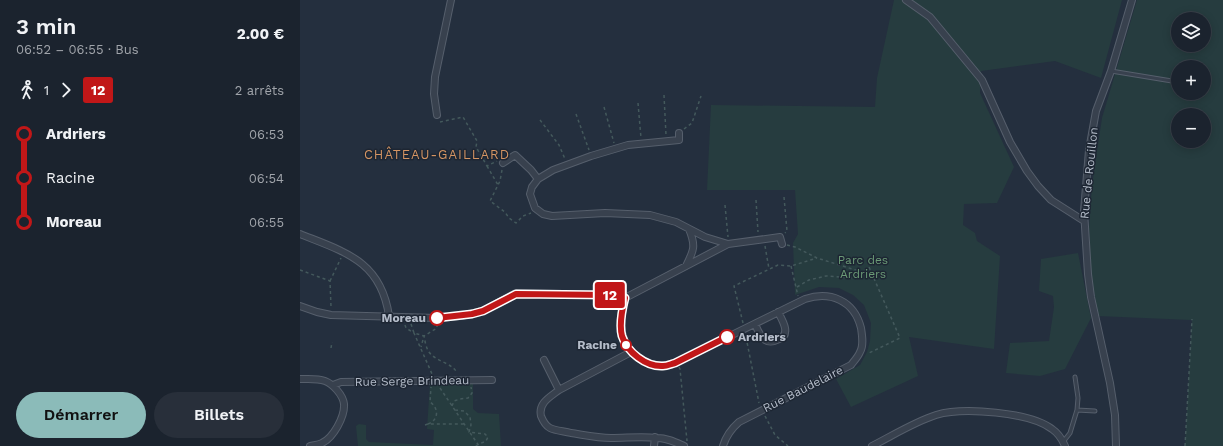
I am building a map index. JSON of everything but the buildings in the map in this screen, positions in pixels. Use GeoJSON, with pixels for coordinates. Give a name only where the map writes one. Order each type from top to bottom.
{"type":"FeatureCollection","features":[{"type":"Feature","properties":{"kind":"street"},"geometry":{"type":"LineString","coordinates":[[437,115],[434,94],[435,77],[451,0]]}},
{"type":"Feature","properties":{"kind":"street"},"geometry":{"type":"LineString","coordinates":[[906,0],[930,17],[982,80],[1010,142],[1027,171],[1038,186],[1051,200],[1084,221]]}},
{"type":"Feature","properties":{"kind":"street","name":"Rue de Rouillon"},"geometry":{"type":"LineString","coordinates":[[1116,446],[1110,383],[1091,297],[1084,221],[1086,184],[1096,111],[1111,71],[1132,0]]}},
{"type":"Feature","properties":{"kind":"street"},"geometry":{"type":"LineString","coordinates":[[679,133],[678,140],[628,145],[591,156],[554,170],[538,179],[532,187],[530,194],[535,208],[543,214],[552,216],[605,213],[650,215],[676,222],[705,237],[728,244]]}},
{"type":"Feature","properties":{"kind":"street"},"geometry":{"type":"LineString","coordinates":[[503,162],[515,155],[538,179]]}},
{"type":"Feature","properties":{"kind":"street"},"geometry":{"type":"LineString","coordinates":[[686,266],[694,252],[693,239],[689,229]]}},
{"type":"Feature","properties":{"kind":"street"},"geometry":{"type":"LineString","coordinates":[[300,234],[344,252],[365,265],[375,276],[381,288],[389,316]]}},
{"type":"Feature","properties":{"kind":"street"},"geometry":{"type":"LineString","coordinates":[[300,306],[331,315],[437,318],[472,314],[483,311],[516,294],[611,295],[625,298],[728,244],[780,237],[782,244]]}},
{"type":"Feature","properties":{"kind":"street","name":"Rue Baudelaire"},"geometry":{"type":"LineString","coordinates":[[631,352],[646,362],[658,366],[667,365],[675,363],[813,296],[837,298],[848,305],[856,315],[860,325],[862,343],[860,353],[851,365],[739,422],[733,427],[727,436],[723,446]]}},
{"type":"Feature","properties":{"kind":"street"},"geometry":{"type":"LineString","coordinates":[[625,298],[621,324],[622,335],[631,352],[559,390],[544,402],[541,408],[543,419],[545,424],[550,428],[603,438],[655,437],[684,446]]}},
{"type":"Feature","properties":{"kind":"street"},"geometry":{"type":"LineString","coordinates":[[755,324],[765,340],[769,342],[780,340],[785,333],[785,327],[778,312]]}},
{"type":"Feature","properties":{"kind":"street"},"geometry":{"type":"LineString","coordinates":[[544,360],[559,390]]}},
{"type":"Feature","properties":{"kind":"street"},"geometry":{"type":"LineString","coordinates":[[300,379],[324,380],[333,385],[341,396],[344,404],[340,422],[334,433],[323,443],[310,446]]}},
{"type":"Feature","properties":{"kind":"street","name":"Rue Serge Brindeau"},"geometry":{"type":"LineString","coordinates":[[333,385],[341,382],[492,380]]}},
{"type":"Feature","properties":{"kind":"street"},"geometry":{"type":"LineString","coordinates":[[872,446],[935,416],[953,412],[973,411],[994,412],[1038,421],[1059,435],[1064,444]]}},
{"type":"Feature","properties":{"kind":"street"},"geometry":{"type":"LineString","coordinates":[[654,446],[655,437]]}},
{"type":"Feature","properties":{"kind":"lane"},"geometry":{"type":"LineString","coordinates":[[1111,71],[1171,81]]}},
{"type":"Feature","properties":{"kind":"lane"},"geometry":{"type":"LineString","coordinates":[[1064,444],[1070,433],[1077,410],[1078,398],[1075,377]]}},
{"type":"Feature","properties":{"kind":"lane"},"geometry":{"type":"LineString","coordinates":[[1077,410],[1095,411]]}},
{"type":"Feature","properties":{"kind":"path"},"geometry":{"type":"LineString","coordinates":[[664,95],[666,141]]}},
{"type":"Feature","properties":{"kind":"path"},"geometry":{"type":"LineString","coordinates":[[679,133],[692,123],[701,96]]}},
{"type":"Feature","properties":{"kind":"path"},"geometry":{"type":"LineString","coordinates":[[638,103],[642,144]]}},
{"type":"Feature","properties":{"kind":"path"},"geometry":{"type":"LineString","coordinates":[[604,107],[616,149]]}},
{"type":"Feature","properties":{"kind":"path"},"geometry":{"type":"LineString","coordinates":[[576,114],[591,156]]}},
{"type":"Feature","properties":{"kind":"path"},"geometry":{"type":"LineString","coordinates":[[437,115],[439,122],[463,117],[477,141],[476,147],[498,185]]}},
{"type":"Feature","properties":{"kind":"path"},"geometry":{"type":"LineString","coordinates":[[540,120],[559,146],[567,165]]}},
{"type":"Feature","properties":{"kind":"path"},"geometry":{"type":"LineString","coordinates":[[486,166],[500,160],[503,162],[500,181],[490,200],[505,212],[509,218],[516,223],[523,216],[538,210]]}},
{"type":"Feature","properties":{"kind":"path"},"geometry":{"type":"LineString","coordinates":[[780,237],[787,231],[784,197]]}},
{"type":"Feature","properties":{"kind":"path"},"geometry":{"type":"LineString","coordinates":[[756,200],[762,239],[769,270]]}},
{"type":"Feature","properties":{"kind":"path"},"geometry":{"type":"LineString","coordinates":[[725,205],[728,244]]}},
{"type":"Feature","properties":{"kind":"path"},"geometry":{"type":"LineString","coordinates":[[782,244],[795,247],[817,258],[862,272]]}},
{"type":"Feature","properties":{"kind":"path"},"geometry":{"type":"LineString","coordinates":[[331,315],[329,293],[330,281],[344,252]]}},
{"type":"Feature","properties":{"kind":"path"},"geometry":{"type":"LineString","coordinates":[[791,266],[797,287],[798,302]]}},
{"type":"Feature","properties":{"kind":"path"},"geometry":{"type":"LineString","coordinates":[[797,287],[809,280],[826,276],[853,278],[869,267],[900,338],[866,355]]}},
{"type":"Feature","properties":{"kind":"path"},"geometry":{"type":"LineString","coordinates":[[300,270],[330,281]]}},
{"type":"Feature","properties":{"kind":"path"},"geometry":{"type":"LineString","coordinates":[[409,317],[414,332],[424,336]]}},
{"type":"Feature","properties":{"kind":"path"},"geometry":{"type":"LineString","coordinates":[[421,347],[424,336],[437,328],[437,318]]}},
{"type":"Feature","properties":{"kind":"path"},"geometry":{"type":"LineString","coordinates":[[1186,446],[1192,320]]}},
{"type":"Feature","properties":{"kind":"path"},"geometry":{"type":"LineString","coordinates":[[424,336],[428,351],[439,360],[455,369],[461,380]]}},
{"type":"Feature","properties":{"kind":"path"},"geometry":{"type":"LineString","coordinates":[[331,348],[332,342]]}},
{"type":"Feature","properties":{"kind":"path"},"geometry":{"type":"LineString","coordinates":[[675,363],[680,369],[688,446]]}},
{"type":"Feature","properties":{"kind":"path"},"geometry":{"type":"LineString","coordinates":[[452,406],[454,401],[468,398],[472,393],[470,380]]}},
{"type":"Feature","properties":{"kind":"path"},"geometry":{"type":"LineString","coordinates":[[425,425],[434,422],[436,417],[437,410],[430,402],[432,381]]}},
{"type":"Feature","properties":{"kind":"path"},"geometry":{"type":"LineString","coordinates":[[455,410],[464,411],[470,417],[471,425],[469,432],[485,434],[488,437],[486,441],[475,446]]}},
{"type":"Feature","properties":{"kind":"path"},"geometry":{"type":"LineString","coordinates":[[428,424],[464,424]]}},
{"type":"Feature","properties":{"kind":"green space","name":"Parc des Ardriers"},"geometry":{"type":"Polygon","coordinates":[[[894,0],[1122,0],[1101,78],[1055,61],[981,71],[980,93],[1014,167],[997,203],[964,204],[963,225],[975,233],[977,241],[1000,256],[994,349],[909,337],[918,376],[851,407],[836,379],[860,365],[867,352],[870,341],[871,323],[864,305],[853,295],[839,288],[819,287],[795,295],[793,243],[798,234],[795,190],[707,190],[711,105],[875,107],[877,78],[894,0]]]}},
{"type":"Feature","properties":{"kind":"green space"},"geometry":{"type":"Polygon","coordinates":[[[1137,0],[1223,0],[1223,446],[1185,446],[1192,320],[1098,316],[1091,272],[1089,229],[1092,185],[1102,118],[1137,0]]]}},
{"type":"Feature","properties":{"kind":"green space"},"geometry":{"type":"Polygon","coordinates":[[[1078,253],[1091,318],[1065,369],[1040,376],[1006,373],[1010,343],[1049,341],[1054,307],[1053,296],[1039,291],[1041,259],[1078,253]]]}},
{"type":"Feature","properties":{"kind":"green space"},"geometry":{"type":"Polygon","coordinates":[[[430,384],[473,384],[473,409],[478,413],[499,414],[501,446],[358,446],[356,426],[359,424],[366,425],[366,439],[369,442],[433,445],[434,430],[427,429],[430,384]]]}},
{"type":"Feature","properties":{"kind":"bus line","name":"12"},"geometry":{"type":"LineString","coordinates":[[437,318],[461,316],[483,311],[516,294],[611,295],[625,298],[621,324],[622,335],[631,352],[646,362],[658,366],[675,363],[727,337]]}},
{"type":"Feature","properties":{"kind":"place","name":"Moreau"},"geometry":{"type":"Point","coordinates":[437,318]}},
{"type":"Feature","properties":{"kind":"place","name":"Ardriers"},"geometry":{"type":"Point","coordinates":[727,337]}},
{"type":"Feature","properties":{"kind":"place","name":"Racine"},"geometry":{"type":"Point","coordinates":[626,345]}},
{"type":"Feature","properties":{"kind":"district","name":"CHÂTEAU-GAILLARD"},"geometry":{"type":"Point","coordinates":[437,154]}}]}
